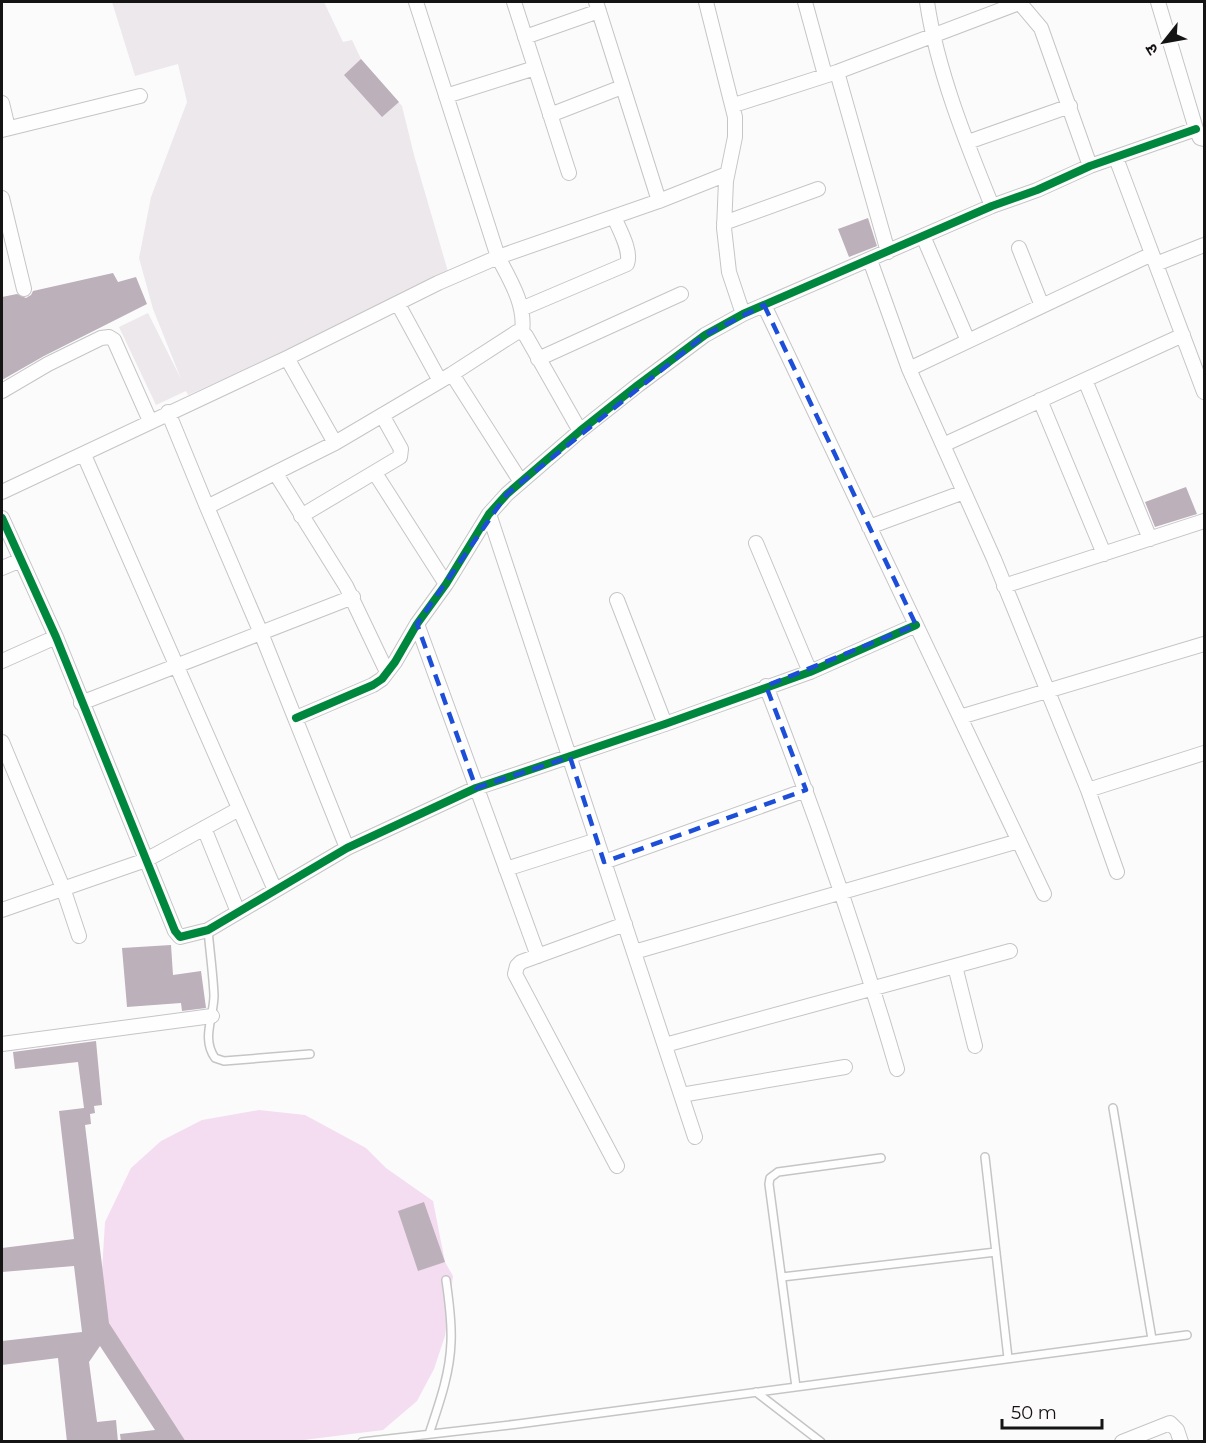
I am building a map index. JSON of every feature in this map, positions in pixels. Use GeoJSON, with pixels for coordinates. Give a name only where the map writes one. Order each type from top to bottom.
{"type":"FeatureCollection","features":[{"type":"Feature","properties":{"kind":"street"},"geometry":{"type":"LineString","coordinates":[[416,2],[498,257],[521,309],[522,332],[580,431]]}},
{"type":"Feature","properties":{"kind":"street"},"geometry":{"type":"LineString","coordinates":[[514,2],[569,173]]}},
{"type":"Feature","properties":{"kind":"street"},"geometry":{"type":"LineString","coordinates":[[706,2],[734,105],[735,137],[727,174],[724,223],[729,272],[743,314]]}},
{"type":"Feature","properties":{"kind":"street"},"geometry":{"type":"LineString","coordinates":[[805,2],[831,73],[888,252]]}},
{"type":"Feature","properties":{"kind":"street"},"geometry":{"type":"LineString","coordinates":[[927,2],[932,36],[992,206]]}},
{"type":"Feature","properties":{"kind":"street"},"geometry":{"type":"LineString","coordinates":[[734,105],[831,73],[1019,2],[1039,24],[1090,166]]}},
{"type":"Feature","properties":{"kind":"street"},"geometry":{"type":"LineString","coordinates":[[296,718],[373,685],[387,672],[417,624],[446,584],[489,514],[521,482],[580,431],[705,335],[743,314],[1090,166],[1200,134],[1158,2]]}},
{"type":"Feature","properties":{"kind":"street"},"geometry":{"type":"LineString","coordinates":[[525,37],[597,6],[659,201]]}},
{"type":"Feature","properties":{"kind":"street"},"geometry":{"type":"LineString","coordinates":[[446,96],[535,68]]}},
{"type":"Feature","properties":{"kind":"street"},"geometry":{"type":"LineString","coordinates":[[550,115],[622,87]]}},
{"type":"Feature","properties":{"kind":"street"},"geometry":{"type":"LineString","coordinates":[[2,103],[5,129],[140,96]]}},
{"type":"Feature","properties":{"kind":"street"},"geometry":{"type":"LineString","coordinates":[[968,142],[1070,106]]}},
{"type":"Feature","properties":{"kind":"street"},"geometry":{"type":"LineString","coordinates":[[1116,158],[1204,392]]}},
{"type":"Feature","properties":{"kind":"street"},"geometry":{"type":"LineString","coordinates":[[2,492],[287,358],[438,283],[498,257],[659,201],[727,174]]}},
{"type":"Feature","properties":{"kind":"street"},"geometry":{"type":"LineString","coordinates":[[724,223],[818,189]]}},
{"type":"Feature","properties":{"kind":"street"},"geometry":{"type":"LineString","coordinates":[[2,198],[24,289]]}},
{"type":"Feature","properties":{"kind":"street"},"geometry":{"type":"LineString","coordinates":[[521,309],[627,264],[628,254],[614,217]]}},
{"type":"Feature","properties":{"kind":"street"},"geometry":{"type":"LineString","coordinates":[[923,236],[968,341]]}},
{"type":"Feature","properties":{"kind":"street"},"geometry":{"type":"LineString","coordinates":[[909,369],[1042,306],[1154,259],[1204,245]]}},
{"type":"Feature","properties":{"kind":"street"},"geometry":{"type":"LineString","coordinates":[[1019,248],[1042,306]]}},
{"type":"Feature","properties":{"kind":"street"},"geometry":{"type":"LineString","coordinates":[[870,260],[909,369],[1049,692],[1088,790],[1117,872]]}},
{"type":"Feature","properties":{"kind":"street"},"geometry":{"type":"LineString","coordinates":[[538,359],[681,294]]}},
{"type":"Feature","properties":{"kind":"street"},"geometry":{"type":"LineString","coordinates":[[398,304],[446,377],[521,482]]}},
{"type":"Feature","properties":{"kind":"street"},"geometry":{"type":"LineString","coordinates":[[764,305],[1044,894]]}},
{"type":"Feature","properties":{"kind":"street"},"geometry":{"type":"LineString","coordinates":[[207,507],[276,474],[335,442],[518,332],[522,332]]}},
{"type":"Feature","properties":{"kind":"street"},"geometry":{"type":"LineString","coordinates":[[943,445],[1183,334]]}},
{"type":"Feature","properties":{"kind":"street"},"geometry":{"type":"LineString","coordinates":[[2,391],[48,364],[101,338],[109,337],[114,340],[150,421]]}},
{"type":"Feature","properties":{"kind":"street"},"geometry":{"type":"LineString","coordinates":[[287,358],[335,442]]}},
{"type":"Feature","properties":{"kind":"street"},"geometry":{"type":"LineString","coordinates":[[1085,380],[1150,539]]}},
{"type":"Feature","properties":{"kind":"street"},"geometry":{"type":"LineString","coordinates":[[1040,400],[1104,554]]}},
{"type":"Feature","properties":{"kind":"street"},"geometry":{"type":"LineString","coordinates":[[168,412],[296,718],[347,848]]}},
{"type":"Feature","properties":{"kind":"street"},"geometry":{"type":"LineString","coordinates":[[301,516],[396,461],[402,454],[382,415]]}},
{"type":"Feature","properties":{"kind":"street"},"geometry":{"type":"LineString","coordinates":[[84,454],[275,890]]}},
{"type":"Feature","properties":{"kind":"street"},"geometry":{"type":"LineString","coordinates":[[375,473],[446,584]]}},
{"type":"Feature","properties":{"kind":"street"},"geometry":{"type":"LineString","coordinates":[[276,474],[352,597],[387,672]]}},
{"type":"Feature","properties":{"kind":"street"},"geometry":{"type":"LineString","coordinates":[[869,527],[964,492]]}},
{"type":"Feature","properties":{"kind":"street"},"geometry":{"type":"LineString","coordinates":[[489,514],[695,1137]]}},
{"type":"Feature","properties":{"kind":"street"},"geometry":{"type":"LineString","coordinates":[[2,518],[56,637],[177,935],[183,937],[208,930],[347,848],[476,788],[810,672],[916,625]]}},
{"type":"Feature","properties":{"kind":"street"},"geometry":{"type":"LineString","coordinates":[[1004,586],[1204,521]]}},
{"type":"Feature","properties":{"kind":"street"},"geometry":{"type":"LineString","coordinates":[[756,543],[810,672]]}},
{"type":"Feature","properties":{"kind":"street"},"geometry":{"type":"LineString","coordinates":[[2,568],[21,560]]}},
{"type":"Feature","properties":{"kind":"street"},"geometry":{"type":"LineString","coordinates":[[81,703],[352,597]]}},
{"type":"Feature","properties":{"kind":"street"},"geometry":{"type":"LineString","coordinates":[[617,600],[665,724]]}},
{"type":"Feature","properties":{"kind":"street"},"geometry":{"type":"LineString","coordinates":[[417,624],[538,956]]}},
{"type":"Feature","properties":{"kind":"street"},"geometry":{"type":"LineString","coordinates":[[2,660],[56,637]]}},
{"type":"Feature","properties":{"kind":"street"},"geometry":{"type":"LineString","coordinates":[[960,717],[1204,644]]}},
{"type":"Feature","properties":{"kind":"street"},"geometry":{"type":"LineString","coordinates":[[766,686],[806,790],[841,892],[874,989],[897,1069]]}},
{"type":"Feature","properties":{"kind":"street"},"geometry":{"type":"LineString","coordinates":[[2,742],[63,888],[79,936]]}},
{"type":"Feature","properties":{"kind":"street"},"geometry":{"type":"LineString","coordinates":[[1088,790],[1204,753]]}},
{"type":"Feature","properties":{"kind":"street"},"geometry":{"type":"LineString","coordinates":[[2,779],[15,775]]}},
{"type":"Feature","properties":{"kind":"street"},"geometry":{"type":"LineString","coordinates":[[604,862],[806,790]]}},
{"type":"Feature","properties":{"kind":"street"},"geometry":{"type":"LineString","coordinates":[[2,910],[146,860],[239,809]]}},
{"type":"Feature","properties":{"kind":"street"},"geometry":{"type":"LineString","coordinates":[[204,828],[238,912]]}},
{"type":"Feature","properties":{"kind":"street"},"geometry":{"type":"LineString","coordinates":[[506,869],[597,840]]}},
{"type":"Feature","properties":{"kind":"street"},"geometry":{"type":"LineString","coordinates":[[634,952],[1019,841]]}},
{"type":"Feature","properties":{"kind":"street"},"geometry":{"type":"LineString","coordinates":[[617,1166],[515,974],[517,966],[538,956],[625,924]]}},
{"type":"Feature","properties":{"kind":"street"},"geometry":{"type":"LineString","coordinates":[[665,1045],[1010,951]]}},
{"type":"Feature","properties":{"kind":"street"},"geometry":{"type":"LineString","coordinates":[[955,966],[975,1046]]}},
{"type":"Feature","properties":{"kind":"street"},"geometry":{"type":"LineString","coordinates":[[2,1044],[212,1016]]}},
{"type":"Feature","properties":{"kind":"street"},"geometry":{"type":"LineString","coordinates":[[681,1095],[845,1067]]}},
{"type":"Feature","properties":{"kind":"street"},"geometry":{"type":"LineString","coordinates":[[1122,1442],[1170,1423],[1177,1430],[1182,1442]]}},
{"type":"Feature","properties":{"kind":"lane"},"geometry":{"type":"LineString","coordinates":[[208,930],[214,994],[208,1031],[210,1049],[215,1058],[219,1060],[310,1054]]}},
{"type":"Feature","properties":{"kind":"lane"},"geometry":{"type":"LineString","coordinates":[[1113,1108],[1152,1339]]}},
{"type":"Feature","properties":{"kind":"lane"},"geometry":{"type":"LineString","coordinates":[[985,1157],[1008,1359]]}},
{"type":"Feature","properties":{"kind":"lane"},"geometry":{"type":"LineString","coordinates":[[796,1387],[770,1178],[773,1174],[881,1158]]}},
{"type":"Feature","properties":{"kind":"lane"},"geometry":{"type":"LineString","coordinates":[[782,1277],[996,1252]]}},
{"type":"Feature","properties":{"kind":"lane"},"geometry":{"type":"LineString","coordinates":[[429,1434],[445,1385],[449,1363],[451,1321],[446,1280]]}},
{"type":"Feature","properties":{"kind":"lane"},"geometry":{"type":"LineString","coordinates":[[362,1442],[518,1424],[1187,1335]]}},
{"type":"Feature","properties":{"kind":"lane"},"geometry":{"type":"LineString","coordinates":[[756,1392],[821,1442]]}},
{"type":"Feature","properties":{"kind":"highlighted area"},"geometry":{"type":"Polygon","coordinates":[[[764,305],[916,625],[766,686],[806,790],[604,862],[570,757],[476,788],[417,624],[507,494],[705,335],[764,305]]]}},
{"type":"Feature","properties":{"kind":"shaded area"},"geometry":{"type":"Polygon","coordinates":[[[112,2],[324,2],[343,42],[352,40],[361,59],[402,106],[449,275],[407,298],[188,395],[186,391],[156,405],[119,327],[148,313],[181,379],[153,309],[139,258],[151,197],[187,102],[178,64],[135,76],[112,2]]]}},
{"type":"Feature","properties":{"kind":"shaded area"},"geometry":{"type":"Polygon","coordinates":[[[259,1110],[305,1115],[366,1148],[386,1168],[433,1201],[445,1262],[453,1276],[445,1336],[434,1369],[417,1401],[383,1430],[288,1442],[184,1441],[111,1332],[101,1287],[105,1222],[131,1168],[161,1141],[202,1120],[259,1110]]]}},
{"type":"Feature","properties":{"kind":"building"},"geometry":{"type":"Polygon","coordinates":[[[361,59],[399,102],[382,117],[344,75],[361,59]]]}},
{"type":"Feature","properties":{"kind":"building"},"geometry":{"type":"Polygon","coordinates":[[[868,218],[877,246],[849,257],[838,229],[868,218]]]}},
{"type":"Feature","properties":{"kind":"building"},"geometry":{"type":"Polygon","coordinates":[[[113,273],[118,282],[136,277],[147,304],[2,380],[2,297],[17,294],[26,298],[33,291],[113,273]]]}},
{"type":"Feature","properties":{"kind":"building"},"geometry":{"type":"Polygon","coordinates":[[[1186,487],[1197,514],[1155,527],[1145,502],[1186,487]]]}},
{"type":"Feature","properties":{"kind":"building"},"geometry":{"type":"Polygon","coordinates":[[[171,945],[173,975],[201,971],[206,1008],[182,1011],[181,1003],[127,1007],[122,948],[171,945]]]}},
{"type":"Feature","properties":{"kind":"building"},"geometry":{"type":"Polygon","coordinates":[[[96,1041],[102,1105],[94,1106],[95,1113],[90,1114],[91,1124],[85,1125],[109,1323],[186,1442],[121,1442],[120,1434],[155,1430],[100,1346],[89,1362],[97,1422],[116,1420],[118,1442],[67,1442],[58,1358],[2,1365],[2,1341],[82,1332],[74,1266],[2,1272],[2,1248],[74,1239],[59,1111],[84,1108],[78,1062],[15,1069],[13,1052],[96,1041]]]}},
{"type":"Feature","properties":{"kind":"building"},"geometry":{"type":"Polygon","coordinates":[[[424,1202],[445,1262],[418,1271],[398,1211],[424,1202]]]}},
{"type":"Feature","properties":{"kind":"cycle path"},"geometry":{"type":"LineString","coordinates":[[296,718],[382,679],[446,584],[489,514],[507,494],[580,431],[705,335],[743,314],[992,206],[1037,190],[1090,166],[1196,129]]}},
{"type":"Feature","properties":{"kind":"cycle path"},"geometry":{"type":"LineString","coordinates":[[2,518],[56,637],[175,931],[180,937],[208,930],[347,848],[476,788],[810,672],[916,625]]}}]}
